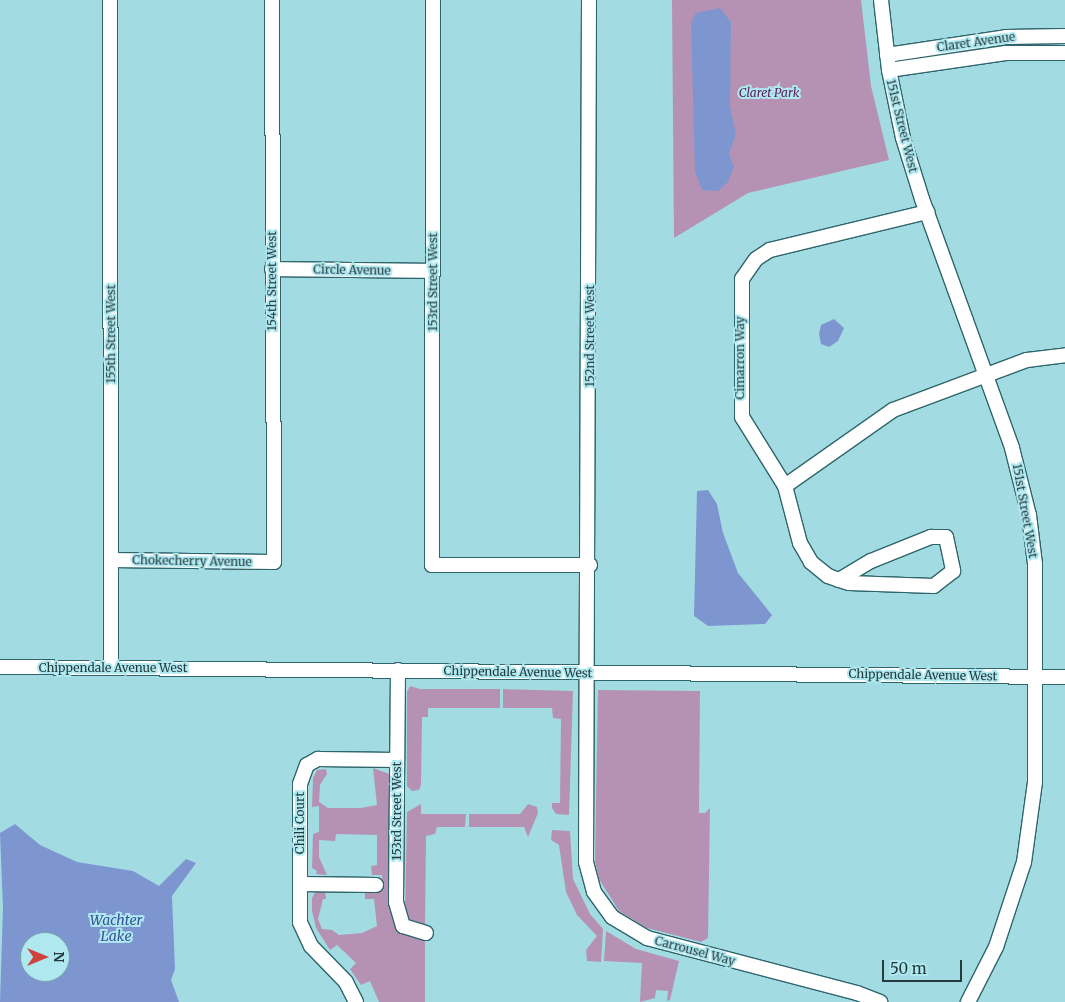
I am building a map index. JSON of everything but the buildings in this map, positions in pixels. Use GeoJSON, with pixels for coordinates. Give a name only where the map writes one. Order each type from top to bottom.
{"type":"FeatureCollection","features":[{"type":"Feature","properties":{"kind":"street","name":"155th Street West"},"geometry":{"type":"LineString","coordinates":[[110,0],[111,668]]}},
{"type":"Feature","properties":{"kind":"street","name":"154th Street West"},"geometry":{"type":"LineString","coordinates":[[272,0],[274,562]]}},
{"type":"Feature","properties":{"kind":"street","name":"153rd Street West"},"geometry":{"type":"LineString","coordinates":[[433,0],[432,565],[590,564]]}},
{"type":"Feature","properties":{"kind":"street","name":"152nd Street West"},"geometry":{"type":"LineString","coordinates":[[588,672],[590,564],[590,0]]}},
{"type":"Feature","properties":{"kind":"street","name":"151st Street West"},"geometry":{"type":"LineString","coordinates":[[881,0],[889,70],[903,138],[927,212],[1018,467],[1032,535],[1037,594],[1035,782],[1024,862],[996,947],[968,1002]]}},
{"type":"Feature","properties":{"kind":"street","name":"Claret Avenue"},"geometry":{"type":"LineString","coordinates":[[887,55],[1006,37],[1065,36]]}},
{"type":"Feature","properties":{"kind":"street","name":"Claret Avenue"},"geometry":{"type":"LineString","coordinates":[[889,70],[1006,52],[1065,53]]}},
{"type":"Feature","properties":{"kind":"street","name":"Cimarron Way"},"geometry":{"type":"LineString","coordinates":[[838,580],[819,569],[805,553],[784,486],[748,430],[740,410],[740,295],[746,272],[756,259],[770,250],[927,212]]}},
{"type":"Feature","properties":{"kind":"street","name":"Circle Avenue"},"geometry":{"type":"LineString","coordinates":[[272,269],[433,271]]}},
{"type":"Feature","properties":{"kind":"street"},"geometry":{"type":"LineString","coordinates":[[784,486],[893,410],[1027,360],[1065,355]]}},
{"type":"Feature","properties":{"kind":"street"},"geometry":{"type":"LineString","coordinates":[[931,537],[946,538],[953,571],[934,586],[860,584],[838,580],[871,561],[931,537]]}},
{"type":"Feature","properties":{"kind":"street","name":"Chokecherry Avenue"},"geometry":{"type":"LineString","coordinates":[[111,560],[274,562]]}},
{"type":"Feature","properties":{"kind":"street","name":"Chippendale Avenue West"},"geometry":{"type":"LineString","coordinates":[[0,667],[1065,677]]}},
{"type":"Feature","properties":{"kind":"street","name":"153rd Street West"},"geometry":{"type":"LineString","coordinates":[[398,670],[396,902],[403,926],[426,933]]}},
{"type":"Feature","properties":{"kind":"street","name":"Carrousel Way"},"geometry":{"type":"LineString","coordinates":[[588,672],[586,862],[594,892],[612,917],[646,938],[857,993],[880,1002]]}},
{"type":"Feature","properties":{"kind":"street","name":"Chili Court"},"geometry":{"type":"LineString","coordinates":[[356,1002],[346,982],[311,946],[302,929],[300,784],[307,765],[326,759],[397,760]]}},
{"type":"Feature","properties":{"kind":"street"},"geometry":{"type":"LineString","coordinates":[[300,884],[376,885]]}},
{"type":"Feature","properties":{"kind":"green space","name":"Claret Park"},"geometry":{"type":"Polygon","coordinates":[[[672,0],[861,0],[871,86],[889,160],[748,193],[674,238],[672,0]]]}},
{"type":"Feature","properties":{"kind":"green space"},"geometry":{"type":"Polygon","coordinates":[[[410,686],[420,689],[500,689],[500,708],[428,708],[428,717],[422,717],[421,785],[419,790],[412,791],[407,786],[407,692],[410,686]]]}},
{"type":"Feature","properties":{"kind":"green space"},"geometry":{"type":"Polygon","coordinates":[[[503,689],[573,691],[569,815],[556,814],[552,808],[552,803],[560,803],[561,719],[553,718],[552,708],[503,708],[503,689]]]}},
{"type":"Feature","properties":{"kind":"green space"},"geometry":{"type":"Polygon","coordinates":[[[598,690],[700,691],[699,813],[705,813],[710,808],[708,938],[701,942],[647,928],[619,911],[599,879],[595,861],[598,690]]]}},
{"type":"Feature","properties":{"kind":"green space"},"geometry":{"type":"Polygon","coordinates":[[[373,768],[392,775],[389,904],[402,933],[425,939],[425,1002],[379,1002],[370,981],[361,985],[350,969],[356,963],[337,945],[330,950],[316,928],[312,911],[312,898],[316,891],[325,890],[326,899],[323,899],[318,919],[322,929],[332,930],[339,935],[362,933],[377,926],[374,899],[365,899],[365,890],[382,889],[382,875],[372,875],[371,866],[377,865],[377,835],[336,834],[335,841],[319,840],[319,857],[327,875],[316,874],[317,871],[312,868],[313,834],[319,832],[319,806],[312,807],[313,778],[317,770],[326,769],[327,774],[320,785],[319,802],[328,808],[361,808],[377,805],[373,768]]]}},
{"type":"Feature","properties":{"kind":"green space"},"geometry":{"type":"Polygon","coordinates":[[[421,804],[421,814],[466,814],[465,827],[437,827],[435,834],[426,836],[425,926],[412,925],[405,915],[407,812],[421,804]]]}},
{"type":"Feature","properties":{"kind":"green space"},"geometry":{"type":"Polygon","coordinates":[[[528,804],[537,807],[538,813],[528,837],[524,827],[469,827],[469,814],[520,814],[528,804]]]}},
{"type":"Feature","properties":{"kind":"green space"},"geometry":{"type":"Polygon","coordinates":[[[552,830],[570,831],[573,879],[590,914],[603,929],[601,962],[587,961],[586,950],[597,936],[577,915],[566,892],[559,845],[551,840],[552,830]]]}},
{"type":"Feature","properties":{"kind":"green space"},"geometry":{"type":"Polygon","coordinates":[[[606,931],[636,949],[679,961],[670,1000],[667,1001],[668,991],[656,990],[655,998],[640,1002],[642,963],[604,961],[606,931]]]}},
{"type":"Feature","properties":{"kind":"water"},"geometry":{"type":"Polygon","coordinates":[[[720,8],[731,22],[730,106],[736,134],[729,154],[734,166],[728,182],[718,191],[702,190],[695,172],[691,22],[696,13],[720,8]]]}},
{"type":"Feature","properties":{"kind":"water"},"geometry":{"type":"Polygon","coordinates":[[[834,319],[844,328],[838,341],[829,347],[821,344],[819,334],[821,325],[834,319]]]}},
{"type":"Feature","properties":{"kind":"water"},"geometry":{"type":"Polygon","coordinates":[[[708,490],[717,504],[723,533],[738,573],[772,615],[765,624],[708,626],[694,616],[697,491],[708,490]]]}},
{"type":"Feature","properties":{"kind":"water","name":"Wachter Lake"},"geometry":{"type":"Polygon","coordinates":[[[15,824],[40,845],[77,862],[133,871],[159,886],[186,859],[196,863],[172,896],[175,969],[171,980],[179,1002],[0,1002],[3,908],[0,833],[15,824]]]}}]}
